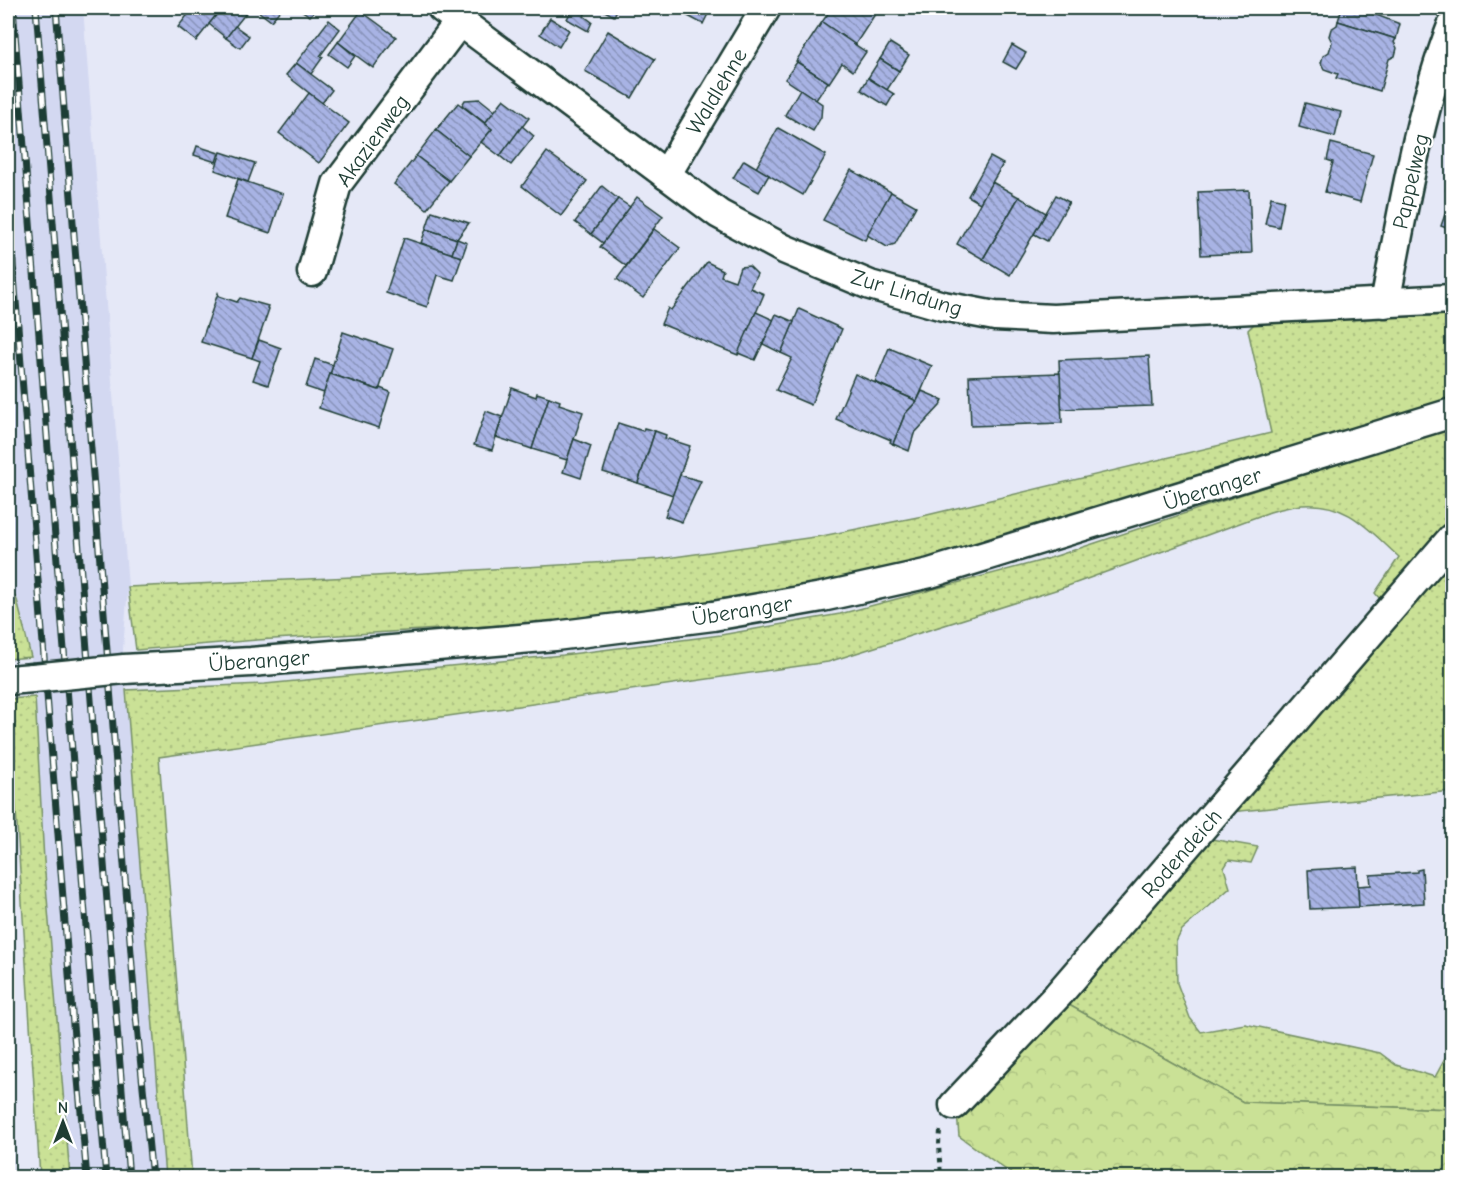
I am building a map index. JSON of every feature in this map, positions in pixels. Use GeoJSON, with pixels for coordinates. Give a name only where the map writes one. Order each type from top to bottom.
{"type":"FeatureCollection","features":[{"type":"Feature","properties":{"kind":"street","name":"Waldlehne"},"geometry":{"type":"LineString","coordinates":[[666,175],[766,8]]}},
{"type":"Feature","properties":{"kind":"street","name":"Zur Lindung"},"geometry":{"type":"LineString","coordinates":[[451,14],[719,214],[784,249],[870,285],[943,306],[995,316],[1053,319],[1452,299]]}},
{"type":"Feature","properties":{"kind":"street","name":"Akazienweg"},"geometry":{"type":"LineString","coordinates":[[312,272],[337,184],[451,14]]}},
{"type":"Feature","properties":{"kind":"street","name":"Pappelweg"},"geometry":{"type":"LineString","coordinates":[[1385,303],[1406,192],[1452,26]]}},
{"type":"Feature","properties":{"kind":"street","name":"Überanger"},"geometry":{"type":"LineString","coordinates":[[20,679],[555,636],[713,616],[822,597],[930,573],[1452,413]]}},
{"type":"Feature","properties":{"kind":"street","name":"Rodendeich"},"geometry":{"type":"LineString","coordinates":[[954,1105],[1057,996],[1452,538]]}},
{"type":"Feature","properties":{"kind":"path"},"geometry":{"type":"LineString","coordinates":[[941,1178],[940,1130],[954,1105]]}},
{"type":"Feature","properties":{"kind":"shaded area"},"geometry":{"type":"Polygon","coordinates":[[[8,8],[83,8],[128,587],[123,649],[165,1177],[70,1177],[44,861],[31,657],[17,600],[10,589],[8,562],[8,8]]]}},
{"type":"Feature","properties":{"kind":"green space"},"geometry":{"type":"Polygon","coordinates":[[[1452,315],[1452,405],[934,557],[822,585],[708,606],[552,622],[257,640],[136,650],[128,587],[375,576],[660,559],[822,536],[923,516],[1271,433],[1248,330],[1256,322],[1452,315]]]}},
{"type":"Feature","properties":{"kind":"green space"},"geometry":{"type":"Polygon","coordinates":[[[1452,425],[1452,527],[1384,604],[1375,593],[1399,557],[1356,519],[1345,513],[1318,505],[1298,505],[1270,512],[1065,587],[828,662],[159,757],[192,1177],[165,1177],[126,690],[265,684],[563,655],[721,635],[840,614],[1044,560],[1452,425]]]}},
{"type":"Feature","properties":{"kind":"green space"},"geometry":{"type":"Polygon","coordinates":[[[1452,552],[1452,791],[1229,812],[1452,552]]]}},
{"type":"Feature","properties":{"kind":"green space"},"geometry":{"type":"Polygon","coordinates":[[[8,589],[17,600],[31,657],[8,659],[8,589]]]}},
{"type":"Feature","properties":{"kind":"green space"},"geometry":{"type":"Polygon","coordinates":[[[35,697],[44,861],[70,1177],[40,1177],[13,764],[8,763],[8,699],[35,697]]]}},
{"type":"Feature","properties":{"kind":"green space"},"geometry":{"type":"Polygon","coordinates":[[[1211,839],[1258,847],[1251,863],[1229,860],[1224,868],[1230,888],[1182,930],[1176,942],[1177,983],[1190,1018],[1201,1032],[1245,1024],[1380,1053],[1396,1065],[1435,1077],[1452,1051],[1452,1109],[1243,1102],[1060,1000],[1211,839]]]}},
{"type":"Feature","properties":{"kind":"green space"},"geometry":{"type":"Polygon","coordinates":[[[1060,1000],[1243,1102],[1452,1109],[1452,1177],[1016,1177],[959,1136],[957,1113],[1060,1000]]]}},
{"type":"Feature","properties":{"kind":"building"},"geometry":{"type":"Polygon","coordinates":[[[193,8],[222,8],[196,41],[178,27],[193,8]]]}},
{"type":"Feature","properties":{"kind":"building"},"geometry":{"type":"Polygon","coordinates":[[[222,8],[250,8],[226,38],[209,24],[222,8]]]}},
{"type":"Feature","properties":{"kind":"building"},"geometry":{"type":"Polygon","coordinates":[[[254,8],[282,8],[271,21],[254,8]]]}},
{"type":"Feature","properties":{"kind":"building"},"geometry":{"type":"Polygon","coordinates":[[[298,8],[317,8],[310,16],[298,8]]]}},
{"type":"Feature","properties":{"kind":"building"},"geometry":{"type":"Polygon","coordinates":[[[564,8],[588,8],[584,16],[592,22],[588,31],[567,19],[571,11],[564,8]]]}},
{"type":"Feature","properties":{"kind":"building"},"geometry":{"type":"Polygon","coordinates":[[[599,8],[618,8],[614,16],[599,8]]]}},
{"type":"Feature","properties":{"kind":"building"},"geometry":{"type":"Polygon","coordinates":[[[680,8],[710,10],[703,24],[678,11],[680,8]]]}},
{"type":"Feature","properties":{"kind":"building"},"geometry":{"type":"Polygon","coordinates":[[[832,8],[879,8],[855,45],[822,22],[832,8]]]}},
{"type":"Feature","properties":{"kind":"building"},"geometry":{"type":"Polygon","coordinates":[[[1342,8],[1358,8],[1400,24],[1396,39],[1338,21],[1342,8]]]}},
{"type":"Feature","properties":{"kind":"building"},"geometry":{"type":"Polygon","coordinates":[[[361,11],[396,37],[373,68],[338,42],[361,11]]]}},
{"type":"Feature","properties":{"kind":"building"},"geometry":{"type":"Polygon","coordinates":[[[550,18],[569,30],[559,47],[540,34],[550,18]]]}},
{"type":"Feature","properties":{"kind":"building"},"geometry":{"type":"Polygon","coordinates":[[[329,20],[340,29],[320,56],[323,57],[311,74],[296,63],[329,20]]]}},
{"type":"Feature","properties":{"kind":"building"},"geometry":{"type":"Polygon","coordinates":[[[1338,21],[1396,39],[1394,42],[1397,48],[1395,56],[1389,59],[1380,91],[1336,78],[1338,74],[1324,69],[1321,63],[1323,56],[1329,52],[1332,42],[1329,36],[1331,29],[1337,25],[1338,21]]]}},
{"type":"Feature","properties":{"kind":"building"},"geometry":{"type":"Polygon","coordinates":[[[822,22],[866,52],[853,71],[842,63],[829,83],[796,61],[822,22]]]}},
{"type":"Feature","properties":{"kind":"building"},"geometry":{"type":"Polygon","coordinates":[[[235,26],[249,36],[240,48],[226,38],[235,26]]]}},
{"type":"Feature","properties":{"kind":"building"},"geometry":{"type":"Polygon","coordinates":[[[608,31],[655,59],[632,98],[585,71],[608,31]]]}},
{"type":"Feature","properties":{"kind":"building"},"geometry":{"type":"Polygon","coordinates":[[[338,42],[355,56],[347,67],[329,54],[338,42]]]}},
{"type":"Feature","properties":{"kind":"building"},"geometry":{"type":"Polygon","coordinates":[[[890,43],[909,55],[899,71],[880,59],[890,43]]]}},
{"type":"Feature","properties":{"kind":"building"},"geometry":{"type":"Polygon","coordinates":[[[1012,45],[1026,53],[1016,69],[1003,62],[1012,45]]]}},
{"type":"Feature","properties":{"kind":"building"},"geometry":{"type":"Polygon","coordinates":[[[880,59],[899,71],[887,90],[868,78],[880,59]]]}},
{"type":"Feature","properties":{"kind":"building"},"geometry":{"type":"Polygon","coordinates":[[[797,62],[828,82],[816,100],[785,79],[797,62]]]}},
{"type":"Feature","properties":{"kind":"building"},"geometry":{"type":"Polygon","coordinates":[[[296,63],[332,90],[322,103],[286,75],[296,63]]]}},
{"type":"Feature","properties":{"kind":"building"},"geometry":{"type":"Polygon","coordinates":[[[868,78],[894,94],[887,106],[861,90],[868,78]]]}},
{"type":"Feature","properties":{"kind":"building"},"geometry":{"type":"Polygon","coordinates":[[[800,89],[822,104],[821,117],[813,131],[785,115],[800,89]]]}},
{"type":"Feature","properties":{"kind":"building"},"geometry":{"type":"Polygon","coordinates":[[[309,93],[349,123],[319,163],[279,133],[309,93]]]}},
{"type":"Feature","properties":{"kind":"building"},"geometry":{"type":"Polygon","coordinates":[[[480,99],[495,111],[485,123],[462,105],[465,100],[480,99]]]}},
{"type":"Feature","properties":{"kind":"building"},"geometry":{"type":"Polygon","coordinates":[[[504,99],[529,118],[500,156],[481,142],[492,129],[485,123],[504,99]]]}},
{"type":"Feature","properties":{"kind":"building"},"geometry":{"type":"Polygon","coordinates":[[[458,103],[492,129],[469,156],[436,130],[458,103]]]}},
{"type":"Feature","properties":{"kind":"building"},"geometry":{"type":"Polygon","coordinates":[[[1305,103],[1341,112],[1335,137],[1299,127],[1305,103]]]}},
{"type":"Feature","properties":{"kind":"building"},"geometry":{"type":"Polygon","coordinates":[[[522,126],[534,136],[511,165],[500,156],[522,126]]]}},
{"type":"Feature","properties":{"kind":"building"},"geometry":{"type":"Polygon","coordinates":[[[778,128],[826,155],[803,195],[756,168],[778,128]]]}},
{"type":"Feature","properties":{"kind":"building"},"geometry":{"type":"Polygon","coordinates":[[[436,130],[469,156],[449,181],[416,156],[436,130]]]}},
{"type":"Feature","properties":{"kind":"building"},"geometry":{"type":"Polygon","coordinates":[[[1331,143],[1373,154],[1360,202],[1325,192],[1333,162],[1327,160],[1331,143]]]}},
{"type":"Feature","properties":{"kind":"building"},"geometry":{"type":"Polygon","coordinates":[[[197,146],[219,153],[216,162],[194,155],[197,146]]]}},
{"type":"Feature","properties":{"kind":"building"},"geometry":{"type":"Polygon","coordinates":[[[221,152],[255,163],[248,182],[215,170],[221,152]]]}},
{"type":"Feature","properties":{"kind":"building"},"geometry":{"type":"Polygon","coordinates":[[[547,152],[587,181],[561,216],[522,186],[547,152]]]}},
{"type":"Feature","properties":{"kind":"building"},"geometry":{"type":"Polygon","coordinates":[[[416,156],[449,181],[427,209],[394,184],[416,156]]]}},
{"type":"Feature","properties":{"kind":"building"},"geometry":{"type":"Polygon","coordinates":[[[990,157],[1003,164],[980,203],[968,196],[990,157]]]}},
{"type":"Feature","properties":{"kind":"building"},"geometry":{"type":"Polygon","coordinates":[[[744,160],[769,175],[759,192],[733,178],[744,160]]]}},
{"type":"Feature","properties":{"kind":"building"},"geometry":{"type":"Polygon","coordinates":[[[851,170],[891,192],[865,240],[823,220],[851,170]]]}},
{"type":"Feature","properties":{"kind":"building"},"geometry":{"type":"Polygon","coordinates":[[[1452,173],[1452,192],[1446,190],[1452,173]]]}},
{"type":"Feature","properties":{"kind":"building"},"geometry":{"type":"Polygon","coordinates":[[[238,179],[283,194],[270,233],[225,218],[238,179]]]}},
{"type":"Feature","properties":{"kind":"building"},"geometry":{"type":"Polygon","coordinates":[[[992,182],[1019,197],[983,259],[957,244],[992,182]]]}},
{"type":"Feature","properties":{"kind":"building"},"geometry":{"type":"Polygon","coordinates":[[[602,186],[618,199],[591,234],[575,222],[602,186]]]}},
{"type":"Feature","properties":{"kind":"building"},"geometry":{"type":"Polygon","coordinates":[[[1249,190],[1252,253],[1201,255],[1198,192],[1249,190]]]}},
{"type":"Feature","properties":{"kind":"building"},"geometry":{"type":"Polygon","coordinates":[[[891,192],[916,206],[895,244],[887,247],[867,235],[891,192]]]}},
{"type":"Feature","properties":{"kind":"building"},"geometry":{"type":"Polygon","coordinates":[[[1452,194],[1452,230],[1441,226],[1452,194]]]}},
{"type":"Feature","properties":{"kind":"building"},"geometry":{"type":"Polygon","coordinates":[[[1056,195],[1069,202],[1047,241],[1034,234],[1056,195]]]}},
{"type":"Feature","properties":{"kind":"building"},"geometry":{"type":"Polygon","coordinates":[[[637,197],[663,216],[626,266],[600,247],[637,197]]]}},
{"type":"Feature","properties":{"kind":"building"},"geometry":{"type":"Polygon","coordinates":[[[1019,197],[1046,213],[1010,275],[983,259],[1019,197]]]}},
{"type":"Feature","properties":{"kind":"building"},"geometry":{"type":"Polygon","coordinates":[[[1271,197],[1284,200],[1279,227],[1265,224],[1271,197]]]}},
{"type":"Feature","properties":{"kind":"building"},"geometry":{"type":"Polygon","coordinates":[[[618,199],[630,207],[603,243],[591,234],[618,199]]]}},
{"type":"Feature","properties":{"kind":"building"},"geometry":{"type":"Polygon","coordinates":[[[432,211],[469,223],[457,239],[426,229],[432,211]]]}},
{"type":"Feature","properties":{"kind":"building"},"geometry":{"type":"Polygon","coordinates":[[[426,229],[457,239],[452,254],[421,243],[426,229]]]}},
{"type":"Feature","properties":{"kind":"building"},"geometry":{"type":"Polygon","coordinates":[[[654,229],[680,248],[643,298],[617,279],[654,229]]]}},
{"type":"Feature","properties":{"kind":"building"},"geometry":{"type":"Polygon","coordinates":[[[404,238],[462,257],[454,280],[437,275],[427,307],[386,293],[404,238]]]}},
{"type":"Feature","properties":{"kind":"building"},"geometry":{"type":"Polygon","coordinates":[[[457,239],[467,243],[462,257],[452,254],[457,239]]]}},
{"type":"Feature","properties":{"kind":"building"},"geometry":{"type":"Polygon","coordinates":[[[707,262],[723,270],[721,276],[735,281],[740,267],[749,266],[757,274],[750,288],[764,294],[738,355],[661,324],[668,308],[671,310],[707,262]]]}},
{"type":"Feature","properties":{"kind":"building"},"geometry":{"type":"Polygon","coordinates":[[[218,293],[219,296],[237,302],[240,298],[268,306],[269,309],[252,358],[201,342],[218,293]]]}},
{"type":"Feature","properties":{"kind":"building"},"geometry":{"type":"Polygon","coordinates":[[[799,309],[842,329],[811,405],[776,390],[792,358],[781,353],[799,309]]]}},
{"type":"Feature","properties":{"kind":"building"},"geometry":{"type":"Polygon","coordinates":[[[756,312],[774,320],[755,360],[738,353],[756,312]]]}},
{"type":"Feature","properties":{"kind":"building"},"geometry":{"type":"Polygon","coordinates":[[[776,314],[794,322],[781,353],[763,344],[776,314]]]}},
{"type":"Feature","properties":{"kind":"building"},"geometry":{"type":"Polygon","coordinates":[[[343,332],[393,349],[379,390],[330,374],[343,332]]]}},
{"type":"Feature","properties":{"kind":"building"},"geometry":{"type":"Polygon","coordinates":[[[259,340],[281,348],[268,385],[253,380],[260,361],[252,358],[259,340]]]}},
{"type":"Feature","properties":{"kind":"building"},"geometry":{"type":"Polygon","coordinates":[[[889,348],[932,366],[917,401],[875,382],[889,348]]]}},
{"type":"Feature","properties":{"kind":"building"},"geometry":{"type":"Polygon","coordinates":[[[1149,356],[1152,406],[1061,409],[1059,360],[1149,356]]]}},
{"type":"Feature","properties":{"kind":"building"},"geometry":{"type":"Polygon","coordinates":[[[315,359],[333,365],[324,393],[306,387],[315,359]]]}},
{"type":"Feature","properties":{"kind":"building"},"geometry":{"type":"Polygon","coordinates":[[[1060,373],[1062,423],[971,426],[969,376],[1060,373]]]}},
{"type":"Feature","properties":{"kind":"building"},"geometry":{"type":"Polygon","coordinates":[[[330,374],[390,392],[379,428],[319,408],[330,374]]]}},
{"type":"Feature","properties":{"kind":"building"},"geometry":{"type":"Polygon","coordinates":[[[855,374],[917,401],[905,414],[893,444],[891,440],[836,419],[855,374]]]}},
{"type":"Feature","properties":{"kind":"building"},"geometry":{"type":"Polygon","coordinates":[[[512,388],[536,397],[537,393],[549,397],[532,449],[496,437],[512,388]]]}},
{"type":"Feature","properties":{"kind":"building"},"geometry":{"type":"Polygon","coordinates":[[[922,391],[943,400],[914,434],[909,451],[893,444],[905,414],[917,401],[922,391]]]}},
{"type":"Feature","properties":{"kind":"building"},"geometry":{"type":"Polygon","coordinates":[[[549,397],[560,401],[559,404],[583,412],[567,460],[532,449],[549,397]]]}},
{"type":"Feature","properties":{"kind":"building"},"geometry":{"type":"Polygon","coordinates":[[[486,411],[502,417],[492,450],[474,445],[486,411]]]}},
{"type":"Feature","properties":{"kind":"building"},"geometry":{"type":"Polygon","coordinates":[[[618,423],[643,431],[644,428],[655,431],[638,483],[603,472],[618,423]]]}},
{"type":"Feature","properties":{"kind":"building"},"geometry":{"type":"Polygon","coordinates":[[[655,431],[666,435],[665,438],[690,446],[673,495],[638,483],[655,431]]]}},
{"type":"Feature","properties":{"kind":"building"},"geometry":{"type":"Polygon","coordinates":[[[574,439],[591,446],[581,478],[563,472],[574,439]]]}},
{"type":"Feature","properties":{"kind":"building"},"geometry":{"type":"Polygon","coordinates":[[[680,475],[701,481],[682,522],[665,516],[680,475]]]}},
{"type":"Feature","properties":{"kind":"building"},"geometry":{"type":"Polygon","coordinates":[[[1357,867],[1359,907],[1310,909],[1308,870],[1357,867]]]}},
{"type":"Feature","properties":{"kind":"building"},"geometry":{"type":"Polygon","coordinates":[[[1422,869],[1424,903],[1359,907],[1358,886],[1371,885],[1370,875],[1417,872],[1422,869]]]}},
{"type":"Feature","properties":{"kind":"railway"},"geometry":{"type":"LineString","coordinates":[[13,8],[106,1178]]}},
{"type":"Feature","properties":{"kind":"railway"},"geometry":{"type":"LineString","coordinates":[[36,8],[129,1178]]}},
{"type":"Feature","properties":{"kind":"railway"},"geometry":{"type":"LineString","coordinates":[[56,8],[136,1016],[152,1178]]}},
{"type":"Feature","properties":{"kind":"railway"},"geometry":{"type":"LineString","coordinates":[[8,199],[87,1178]]}}]}
